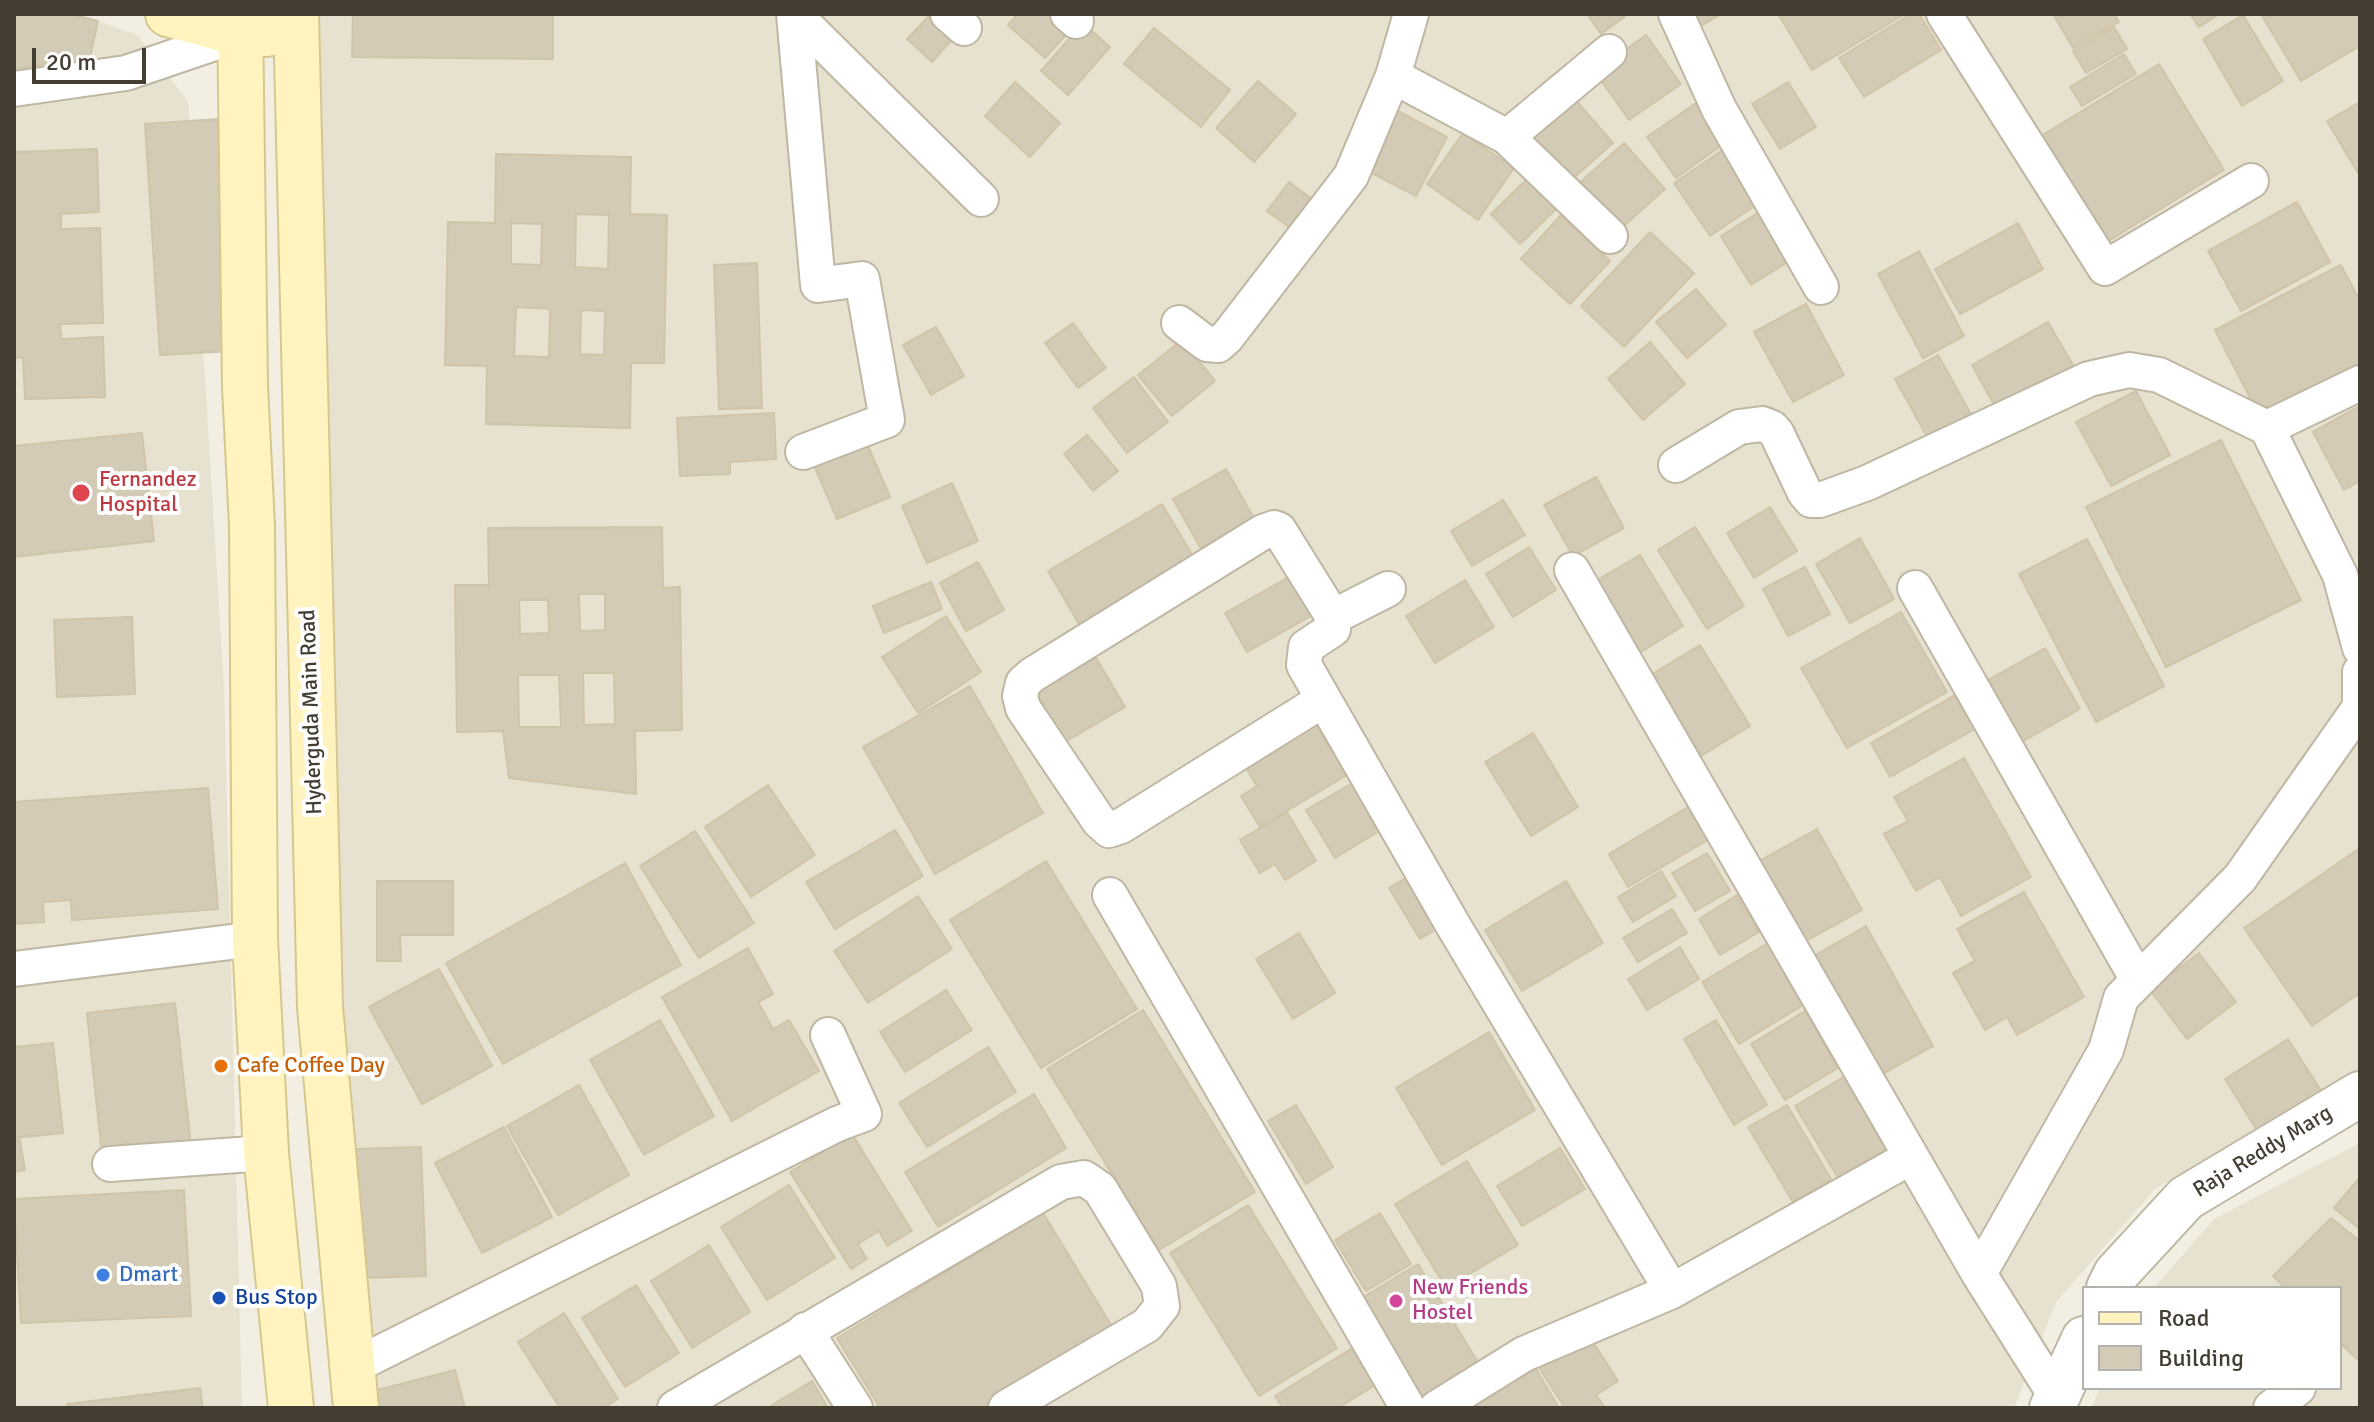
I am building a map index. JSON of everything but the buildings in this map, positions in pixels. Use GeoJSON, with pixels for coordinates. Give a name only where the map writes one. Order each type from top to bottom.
{"type":"FeatureCollection","features":[{"type":"Feature","properties":{"kind":"main road"},"geometry":{"type":"LineString","coordinates":[[168,14],[241,24],[303,20]]}},
{"type":"Feature","properties":{"kind":"main road","name":"Hyderguda Main Road"},"geometry":{"type":"LineString","coordinates":[[303,20],[307,522],[320,1007],[354,1388]]}},
{"type":"Feature","properties":{"kind":"main road"},"geometry":{"type":"LineString","coordinates":[[241,24],[245,387],[252,526],[255,939],[266,1153],[291,1408]]}},
{"type":"Feature","properties":{"kind":"street"},"geometry":{"type":"LineString","coordinates":[[794,14],[981,199]]}},
{"type":"Feature","properties":{"kind":"street"},"geometry":{"type":"LineString","coordinates":[[794,14],[818,285],[862,279],[887,420],[803,452]]}},
{"type":"Feature","properties":{"kind":"street"},"geometry":{"type":"LineString","coordinates":[[1179,323],[1207,344],[1218,345],[1351,176],[1393,76],[1411,14]]}},
{"type":"Feature","properties":{"kind":"street"},"geometry":{"type":"LineString","coordinates":[[1676,14],[1719,109],[1821,287]]}},
{"type":"Feature","properties":{"kind":"street"},"geometry":{"type":"LineString","coordinates":[[1944,14],[2105,268],[2251,181]]}},
{"type":"Feature","properties":{"kind":"street"},"geometry":{"type":"LineString","coordinates":[[14,89],[126,73],[241,24]]}},
{"type":"Feature","properties":{"kind":"street"},"geometry":{"type":"LineString","coordinates":[[1507,137],[1609,52]]}},
{"type":"Feature","properties":{"kind":"street"},"geometry":{"type":"LineString","coordinates":[[1393,76],[1507,137],[1610,236]]}},
{"type":"Feature","properties":{"kind":"street"},"geometry":{"type":"LineString","coordinates":[[1676,465],[1739,427],[1762,424],[1777,434],[1805,493],[1811,500],[1820,500],[1867,483],[2089,379],[2129,370],[2159,375],[2267,428],[2340,575],[2360,648]]}},
{"type":"Feature","properties":{"kind":"street"},"geometry":{"type":"LineString","coordinates":[[2267,428],[2360,383]]}},
{"type":"Feature","properties":{"kind":"street"},"geometry":{"type":"LineString","coordinates":[[1323,700],[1121,826],[1109,830],[1099,821],[1023,708],[1020,696],[1023,683],[1032,675],[1269,529],[1279,530],[1333,617],[1333,629],[1306,647],[1304,665],[1672,1291]]}},
{"type":"Feature","properties":{"kind":"street"},"geometry":{"type":"LineString","coordinates":[[1572,570],[2054,1402]]}},
{"type":"Feature","properties":{"kind":"street"},"geometry":{"type":"LineString","coordinates":[[1915,588],[2138,980]]}},
{"type":"Feature","properties":{"kind":"street"},"geometry":{"type":"LineString","coordinates":[[1333,617],[1388,589]]}},
{"type":"Feature","properties":{"kind":"street"},"geometry":{"type":"LineString","coordinates":[[1979,1274],[2106,1050],[2121,998],[2240,878],[2360,707],[2360,672]]}},
{"type":"Feature","properties":{"kind":"street"},"geometry":{"type":"LineString","coordinates":[[1110,895],[1408,1408]]}},
{"type":"Feature","properties":{"kind":"street"},"geometry":{"type":"LineString","coordinates":[[14,969],[255,939]]}},
{"type":"Feature","properties":{"kind":"street"},"geometry":{"type":"LineString","coordinates":[[354,1388],[837,1124],[864,1114],[828,1035]]}},
{"type":"Feature","properties":{"kind":"street","name":"Raja Reddy Marg"},"geometry":{"type":"LineString","coordinates":[[2110,1286],[2116,1274],[2186,1198],[2360,1094]]}},
{"type":"Feature","properties":{"kind":"street"},"geometry":{"type":"LineString","coordinates":[[110,1164],[266,1153]]}},
{"type":"Feature","properties":{"kind":"street"},"geometry":{"type":"LineString","coordinates":[[1437,1408],[1524,1354],[1672,1291],[1911,1157]]}},
{"type":"Feature","properties":{"kind":"street"},"geometry":{"type":"LineString","coordinates":[[675,1408],[1061,1182],[1084,1178],[1100,1189],[1137,1249],[1159,1286],[1162,1306],[1147,1325],[1006,1408]]}},
{"type":"Feature","properties":{"kind":"street"},"geometry":{"type":"LineString","coordinates":[[805,1330],[855,1408]]}},
{"type":"Feature","properties":{"kind":"street"},"geometry":{"type":"LineString","coordinates":[[2054,1402],[2082,1343]]}},
{"type":"Feature","properties":{"kind":"street"},"geometry":{"type":"LineString","coordinates":[[2271,1408],[2295,1390]]}},
{"type":"Feature","properties":{"kind":"shaded area"},"geometry":{"type":"Polygon","coordinates":[[[14,14],[79,14],[137,35],[188,101],[224,688],[242,1408],[14,1408],[14,14]]]}},
{"type":"Feature","properties":{"kind":"shaded area"},"geometry":{"type":"Polygon","coordinates":[[[286,14],[2360,14],[2360,1084],[2220,1150],[2155,1189],[2056,1302],[2014,1408],[345,1408],[286,14]]]}},
{"type":"Feature","properties":{"kind":"shaded area"},"geometry":{"type":"Polygon","coordinates":[[[2360,1143],[2360,1408],[2091,1408],[2099,1390],[2342,1390],[2342,1286],[2156,1286],[2214,1219],[2360,1143]]]}},
{"type":"Feature","properties":{"kind":"place","name":"Fernandez Hospital"},"geometry":{"type":"Point","coordinates":[81,493]}},
{"type":"Feature","properties":{"kind":"place","name":"Cafe Coffee Day"},"geometry":{"type":"Point","coordinates":[221,1066]}},
{"type":"Feature","properties":{"kind":"place","name":"Dmart"},"geometry":{"type":"Point","coordinates":[103,1275]}},
{"type":"Feature","properties":{"kind":"place","name":"Bus Stop"},"geometry":{"type":"Point","coordinates":[219,1298]}},
{"type":"Feature","properties":{"kind":"place","name":"New Friends Hostel"},"geometry":{"type":"Point","coordinates":[1396,1301]}}]}
